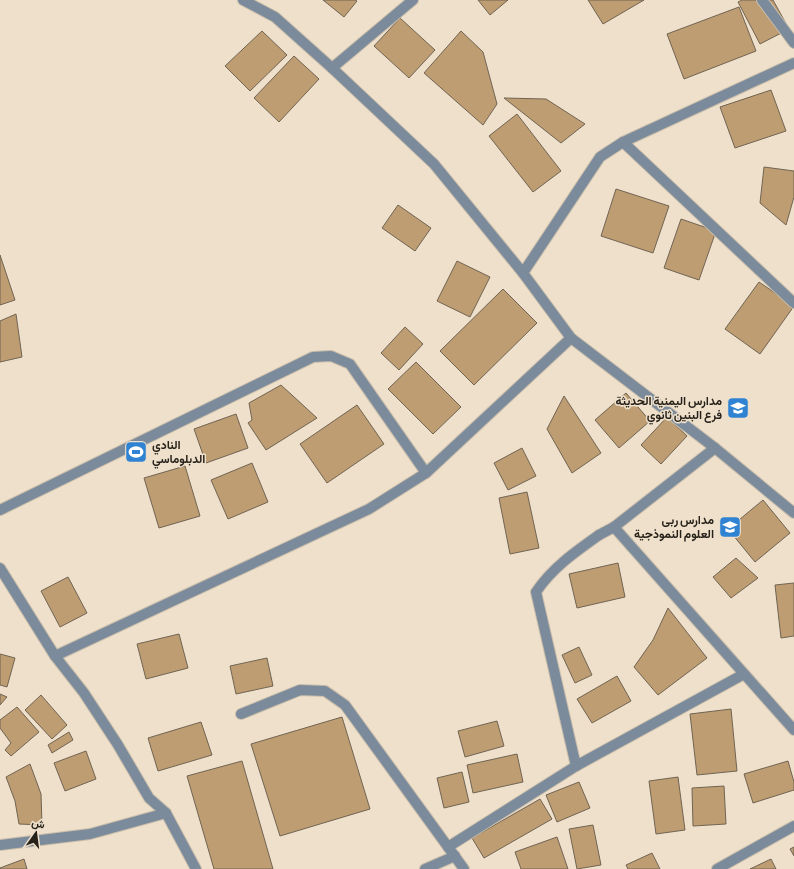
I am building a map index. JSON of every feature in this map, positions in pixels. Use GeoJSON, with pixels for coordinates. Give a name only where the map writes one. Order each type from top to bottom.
{"type":"FeatureCollection","features":[{"type":"Feature","properties":{"kind":"street"},"geometry":{"type":"LineString","coordinates":[[243,0],[275,17],[332,68],[434,164],[523,273],[572,338],[715,448],[794,513]]}},
{"type":"Feature","properties":{"kind":"street"},"geometry":{"type":"LineString","coordinates":[[332,68],[414,0]]}},
{"type":"Feature","properties":{"kind":"street"},"geometry":{"type":"LineString","coordinates":[[762,0],[794,43]]}},
{"type":"Feature","properties":{"kind":"street"},"geometry":{"type":"LineString","coordinates":[[523,273],[600,157],[623,142],[794,63]]}},
{"type":"Feature","properties":{"kind":"street"},"geometry":{"type":"LineString","coordinates":[[623,142],[794,303]]}},
{"type":"Feature","properties":{"kind":"street"},"geometry":{"type":"LineString","coordinates":[[55,656],[369,509],[426,473],[572,338]]}},
{"type":"Feature","properties":{"kind":"street"},"geometry":{"type":"LineString","coordinates":[[0,510],[313,357],[331,356],[350,364],[426,473]]}},
{"type":"Feature","properties":{"kind":"street"},"geometry":{"type":"LineString","coordinates":[[576,766],[536,592],[544,580],[568,557],[599,535],[614,527],[715,448]]}},
{"type":"Feature","properties":{"kind":"street"},"geometry":{"type":"LineString","coordinates":[[614,527],[794,730]]}},
{"type":"Feature","properties":{"kind":"street"},"geometry":{"type":"LineString","coordinates":[[0,568],[55,656],[84,692],[118,745],[149,798],[166,814],[196,869]]}},
{"type":"Feature","properties":{"kind":"street"},"geometry":{"type":"LineString","coordinates":[[448,847],[576,766],[744,674]]}},
{"type":"Feature","properties":{"kind":"street"},"geometry":{"type":"LineString","coordinates":[[241,714],[300,690],[325,691],[345,705],[464,869]]}},
{"type":"Feature","properties":{"kind":"street"},"geometry":{"type":"LineString","coordinates":[[0,844],[90,834],[166,814]]}},
{"type":"Feature","properties":{"kind":"street"},"geometry":{"type":"LineString","coordinates":[[717,869],[794,826]]}},
{"type":"Feature","properties":{"kind":"street"},"geometry":{"type":"LineString","coordinates":[[424,869],[455,856]]}},
{"type":"Feature","properties":{"kind":"building"},"geometry":{"type":"Polygon","coordinates":[[[323,0],[355,0],[357,1],[344,17],[323,0]]]}},
{"type":"Feature","properties":{"kind":"building"},"geometry":{"type":"Polygon","coordinates":[[[478,0],[508,0],[490,15],[478,0]]]}},
{"type":"Feature","properties":{"kind":"building"},"geometry":{"type":"Polygon","coordinates":[[[588,0],[644,0],[603,24],[588,0]]]}},
{"type":"Feature","properties":{"kind":"building"},"geometry":{"type":"Polygon","coordinates":[[[742,0],[773,0],[789,29],[760,44],[738,2],[742,0]]]}},
{"type":"Feature","properties":{"kind":"building"},"geometry":{"type":"Polygon","coordinates":[[[739,7],[756,51],[684,79],[667,34],[739,7]]]}},
{"type":"Feature","properties":{"kind":"building"},"geometry":{"type":"Polygon","coordinates":[[[400,18],[435,50],[409,78],[374,46],[400,18]]]}},
{"type":"Feature","properties":{"kind":"building"},"geometry":{"type":"Polygon","coordinates":[[[262,31],[287,55],[250,91],[225,66],[262,31]]]}},
{"type":"Feature","properties":{"kind":"building"},"geometry":{"type":"Polygon","coordinates":[[[461,31],[483,52],[497,104],[483,125],[424,73],[461,31]]]}},
{"type":"Feature","properties":{"kind":"building"},"geometry":{"type":"Polygon","coordinates":[[[294,56],[319,79],[279,122],[254,98],[294,56]]]}},
{"type":"Feature","properties":{"kind":"building"},"geometry":{"type":"Polygon","coordinates":[[[771,90],[786,131],[735,148],[720,107],[771,90]]]}},
{"type":"Feature","properties":{"kind":"building"},"geometry":{"type":"Polygon","coordinates":[[[504,98],[546,99],[585,124],[561,143],[504,98]]]}},
{"type":"Feature","properties":{"kind":"building"},"geometry":{"type":"Polygon","coordinates":[[[517,114],[561,171],[533,192],[489,136],[517,114]]]}},
{"type":"Feature","properties":{"kind":"building"},"geometry":{"type":"Polygon","coordinates":[[[764,167],[794,171],[794,197],[786,225],[760,203],[764,167]]]}},
{"type":"Feature","properties":{"kind":"building"},"geometry":{"type":"Polygon","coordinates":[[[616,189],[669,206],[653,253],[601,236],[616,189]]]}},
{"type":"Feature","properties":{"kind":"building"},"geometry":{"type":"Polygon","coordinates":[[[398,205],[431,228],[415,251],[382,228],[398,205]]]}},
{"type":"Feature","properties":{"kind":"building"},"geometry":{"type":"Polygon","coordinates":[[[681,219],[716,231],[699,280],[664,268],[681,219]]]}},
{"type":"Feature","properties":{"kind":"building"},"geometry":{"type":"Polygon","coordinates":[[[0,255],[15,300],[0,305],[0,255]]]}},
{"type":"Feature","properties":{"kind":"building"},"geometry":{"type":"Polygon","coordinates":[[[457,261],[490,277],[470,317],[437,301],[457,261]]]}},
{"type":"Feature","properties":{"kind":"building"},"geometry":{"type":"Polygon","coordinates":[[[759,282],[794,306],[760,354],[725,329],[759,282]]]}},
{"type":"Feature","properties":{"kind":"building"},"geometry":{"type":"Polygon","coordinates":[[[503,289],[537,323],[474,385],[440,351],[503,289]]]}},
{"type":"Feature","properties":{"kind":"building"},"geometry":{"type":"Polygon","coordinates":[[[16,314],[22,357],[0,362],[0,321],[16,314]]]}},
{"type":"Feature","properties":{"kind":"building"},"geometry":{"type":"Polygon","coordinates":[[[405,327],[423,344],[399,370],[381,353],[405,327]]]}},
{"type":"Feature","properties":{"kind":"building"},"geometry":{"type":"Polygon","coordinates":[[[416,362],[461,407],[433,434],[388,389],[416,362]]]}},
{"type":"Feature","properties":{"kind":"building"},"geometry":{"type":"Polygon","coordinates":[[[281,385],[317,418],[266,450],[248,423],[252,420],[249,403],[281,385]]]}},
{"type":"Feature","properties":{"kind":"building"},"geometry":{"type":"Polygon","coordinates":[[[626,393],[650,421],[619,448],[595,420],[626,393]]]}},
{"type":"Feature","properties":{"kind":"building"},"geometry":{"type":"Polygon","coordinates":[[[564,396],[601,453],[572,473],[547,429],[564,396]]]}},
{"type":"Feature","properties":{"kind":"building"},"geometry":{"type":"Polygon","coordinates":[[[357,405],[384,444],[327,483],[300,444],[357,405]]]}},
{"type":"Feature","properties":{"kind":"building"},"geometry":{"type":"Polygon","coordinates":[[[236,414],[248,448],[206,463],[194,429],[236,414]]]}},
{"type":"Feature","properties":{"kind":"building"},"geometry":{"type":"Polygon","coordinates":[[[667,417],[687,436],[661,464],[641,445],[667,417]]]}},
{"type":"Feature","properties":{"kind":"building"},"geometry":{"type":"Polygon","coordinates":[[[522,448],[536,476],[508,490],[494,463],[522,448]]]}},
{"type":"Feature","properties":{"kind":"building"},"geometry":{"type":"Polygon","coordinates":[[[252,463],[268,502],[228,519],[211,480],[252,463]]]}},
{"type":"Feature","properties":{"kind":"building"},"geometry":{"type":"Polygon","coordinates":[[[185,466],[200,516],[159,528],[144,478],[185,466]]]}},
{"type":"Feature","properties":{"kind":"building"},"geometry":{"type":"Polygon","coordinates":[[[527,492],[539,548],[510,554],[499,498],[527,492]]]}},
{"type":"Feature","properties":{"kind":"building"},"geometry":{"type":"Polygon","coordinates":[[[763,500],[790,533],[755,562],[728,529],[763,500]]]}},
{"type":"Feature","properties":{"kind":"building"},"geometry":{"type":"Polygon","coordinates":[[[736,558],[758,578],[731,598],[713,577],[736,558]]]}},
{"type":"Feature","properties":{"kind":"building"},"geometry":{"type":"Polygon","coordinates":[[[618,563],[625,597],[577,608],[569,574],[618,563]]]}},
{"type":"Feature","properties":{"kind":"building"},"geometry":{"type":"Polygon","coordinates":[[[68,577],[87,613],[60,627],[41,591],[68,577]]]}},
{"type":"Feature","properties":{"kind":"building"},"geometry":{"type":"Polygon","coordinates":[[[794,583],[794,636],[781,638],[775,585],[794,583]]]}},
{"type":"Feature","properties":{"kind":"building"},"geometry":{"type":"Polygon","coordinates":[[[668,608],[707,658],[658,695],[634,667],[653,640],[668,608]]]}},
{"type":"Feature","properties":{"kind":"building"},"geometry":{"type":"Polygon","coordinates":[[[179,634],[188,668],[146,679],[137,644],[179,634]]]}},
{"type":"Feature","properties":{"kind":"building"},"geometry":{"type":"Polygon","coordinates":[[[579,647],[592,675],[575,683],[562,655],[579,647]]]}},
{"type":"Feature","properties":{"kind":"building"},"geometry":{"type":"Polygon","coordinates":[[[0,654],[15,658],[7,687],[0,685],[0,654]]]}},
{"type":"Feature","properties":{"kind":"building"},"geometry":{"type":"Polygon","coordinates":[[[267,658],[273,686],[236,694],[230,666],[267,658]]]}},
{"type":"Feature","properties":{"kind":"building"},"geometry":{"type":"Polygon","coordinates":[[[617,676],[631,701],[592,723],[577,699],[617,676]]]}},
{"type":"Feature","properties":{"kind":"building"},"geometry":{"type":"Polygon","coordinates":[[[0,694],[7,697],[0,705],[0,694]]]}},
{"type":"Feature","properties":{"kind":"building"},"geometry":{"type":"Polygon","coordinates":[[[41,695],[67,725],[52,739],[25,710],[41,695]]]}},
{"type":"Feature","properties":{"kind":"building"},"geometry":{"type":"Polygon","coordinates":[[[17,707],[39,732],[11,756],[5,750],[11,743],[0,728],[0,720],[17,707]]]}},
{"type":"Feature","properties":{"kind":"building"},"geometry":{"type":"Polygon","coordinates":[[[731,709],[737,771],[697,775],[690,714],[731,709]]]}},
{"type":"Feature","properties":{"kind":"building"},"geometry":{"type":"Polygon","coordinates":[[[342,717],[370,809],[280,836],[251,744],[342,717]]]}},
{"type":"Feature","properties":{"kind":"building"},"geometry":{"type":"Polygon","coordinates":[[[497,721],[504,746],[465,757],[458,731],[497,721]]]}},
{"type":"Feature","properties":{"kind":"building"},"geometry":{"type":"Polygon","coordinates":[[[201,722],[212,755],[158,771],[148,738],[201,722]]]}},
{"type":"Feature","properties":{"kind":"building"},"geometry":{"type":"Polygon","coordinates":[[[69,732],[73,740],[52,753],[48,745],[69,732]]]}},
{"type":"Feature","properties":{"kind":"building"},"geometry":{"type":"Polygon","coordinates":[[[86,751],[96,779],[65,791],[54,763],[86,751]]]}},
{"type":"Feature","properties":{"kind":"building"},"geometry":{"type":"Polygon","coordinates":[[[517,754],[523,782],[473,793],[467,765],[517,754]]]}},
{"type":"Feature","properties":{"kind":"building"},"geometry":{"type":"Polygon","coordinates":[[[242,761],[273,869],[214,869],[187,776],[242,761]]]}},
{"type":"Feature","properties":{"kind":"building"},"geometry":{"type":"Polygon","coordinates":[[[788,761],[794,782],[794,790],[753,803],[744,774],[788,761]]]}},
{"type":"Feature","properties":{"kind":"building"},"geometry":{"type":"Polygon","coordinates":[[[30,764],[41,794],[42,825],[19,824],[15,801],[6,777],[30,764]]]}},
{"type":"Feature","properties":{"kind":"building"},"geometry":{"type":"Polygon","coordinates":[[[462,772],[469,802],[444,808],[437,778],[462,772]]]}},
{"type":"Feature","properties":{"kind":"building"},"geometry":{"type":"Polygon","coordinates":[[[678,777],[685,830],[656,834],[649,781],[678,777]]]}},
{"type":"Feature","properties":{"kind":"building"},"geometry":{"type":"Polygon","coordinates":[[[579,782],[590,808],[557,822],[546,795],[579,782]]]}},
{"type":"Feature","properties":{"kind":"building"},"geometry":{"type":"Polygon","coordinates":[[[724,786],[726,824],[693,826],[692,788],[724,786]]]}},
{"type":"Feature","properties":{"kind":"building"},"geometry":{"type":"Polygon","coordinates":[[[540,799],[552,819],[484,858],[472,838],[540,799]]]}},
{"type":"Feature","properties":{"kind":"building"},"geometry":{"type":"Polygon","coordinates":[[[593,825],[601,865],[577,869],[569,829],[593,825]]]}},
{"type":"Feature","properties":{"kind":"building"},"geometry":{"type":"Polygon","coordinates":[[[557,837],[568,869],[521,869],[515,852],[557,837]]]}},
{"type":"Feature","properties":{"kind":"building"},"geometry":{"type":"Polygon","coordinates":[[[794,847],[794,856],[790,849],[794,847]]]}},
{"type":"Feature","properties":{"kind":"building"},"geometry":{"type":"Polygon","coordinates":[[[652,853],[660,869],[628,869],[626,865],[652,853]]]}},
{"type":"Feature","properties":{"kind":"building"},"geometry":{"type":"Polygon","coordinates":[[[24,859],[27,869],[0,869],[0,868],[24,859]]]}},
{"type":"Feature","properties":{"kind":"building"},"geometry":{"type":"Polygon","coordinates":[[[771,859],[776,869],[750,869],[771,859]]]}},
{"type":"Feature","properties":{"kind":"place","name":"مدارس اليمنية الحديثة فرع البنين ثانوي"},"geometry":{"type":"Point","coordinates":[738,408]}},
{"type":"Feature","properties":{"kind":"place","name":"النادي الدبلوماسي"},"geometry":{"type":"Point","coordinates":[136,452]}},
{"type":"Feature","properties":{"kind":"place","name":"مدارس ربى العلوم النموذجية"},"geometry":{"type":"Point","coordinates":[730,527]}}]}
